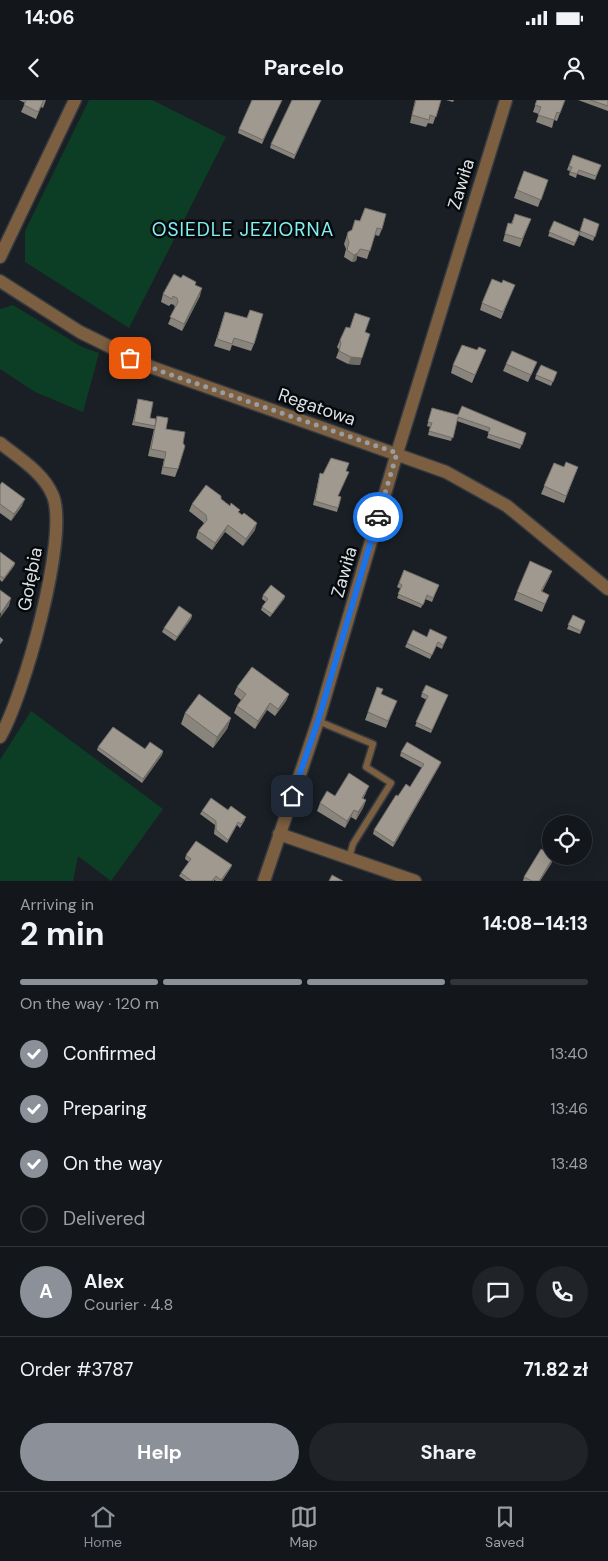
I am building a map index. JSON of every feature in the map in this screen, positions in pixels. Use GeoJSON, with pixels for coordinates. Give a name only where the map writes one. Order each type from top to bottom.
{"type":"FeatureCollection","features":[{"type":"Feature","properties":{"kind":"street"},"geometry":{"type":"LineString","coordinates":[[0,257],[75,100]]}},
{"type":"Feature","properties":{"kind":"street","name":"Zawiła"},"geometry":{"type":"LineString","coordinates":[[264,881],[318,721],[397,453],[506,100]]}},
{"type":"Feature","properties":{"kind":"street","name":"Regatowa"},"geometry":{"type":"LineString","coordinates":[[0,281],[80,332],[151,368],[397,453],[446,472],[507,506],[608,589]]}},
{"type":"Feature","properties":{"kind":"street","name":"Gołębia"},"geometry":{"type":"LineString","coordinates":[[0,444],[34,469],[46,483],[53,497],[57,520],[40,625],[15,706],[0,738]]}},
{"type":"Feature","properties":{"kind":"street"},"geometry":{"type":"LineString","coordinates":[[279,834],[415,881]]}},
{"type":"Feature","properties":{"kind":"lane"},"geometry":{"type":"LineString","coordinates":[[318,721],[373,744],[366,767],[391,782],[353,844],[349,858]]}},
{"type":"Feature","properties":{"kind":"green space"},"geometry":{"type":"Polygon","coordinates":[[[89,100],[152,100],[226,137],[129,328],[25,262],[25,231],[89,100]]]}},
{"type":"Feature","properties":{"kind":"green space"},"geometry":{"type":"Polygon","coordinates":[[[13,305],[82,347],[99,353],[83,412],[35,392],[0,369],[0,309],[13,305]]]}},
{"type":"Feature","properties":{"kind":"green space"},"geometry":{"type":"Polygon","coordinates":[[[31,711],[163,809],[111,881],[78,856],[73,881],[0,881],[0,760],[31,711]]]}},
{"type":"Feature","properties":{"kind":"building"},"geometry":{"type":"Polygon","coordinates":[[[26,100],[44,100],[38,112],[24,105],[26,100]]]}},
{"type":"Feature","properties":{"kind":"building"},"geometry":{"type":"Polygon","coordinates":[[[252,100],[282,100],[263,140],[239,129],[252,100]]]}},
{"type":"Feature","properties":{"kind":"building"},"geometry":{"type":"Polygon","coordinates":[[[292,100],[321,100],[295,155],[271,144],[292,100]]]}},
{"type":"Feature","properties":{"kind":"building"},"geometry":{"type":"Polygon","coordinates":[[[416,100],[441,100],[436,117],[430,115],[429,120],[412,115],[416,100]]]}},
{"type":"Feature","properties":{"kind":"building"},"geometry":{"type":"Polygon","coordinates":[[[537,100],[565,100],[560,113],[557,112],[554,120],[538,115],[541,107],[535,105],[537,100]]]}},
{"type":"Feature","properties":{"kind":"building"},"geometry":{"type":"Polygon","coordinates":[[[590,100],[608,100],[608,106],[590,100]]]}},
{"type":"Feature","properties":{"kind":"building"},"geometry":{"type":"Polygon","coordinates":[[[573,155],[601,165],[596,176],[579,170],[577,174],[570,172],[572,167],[569,166],[573,155]]]}},
{"type":"Feature","properties":{"kind":"building"},"geometry":{"type":"Polygon","coordinates":[[[524,171],[548,180],[541,200],[517,190],[524,171]]]}},
{"type":"Feature","properties":{"kind":"building"},"geometry":{"type":"Polygon","coordinates":[[[365,208],[386,214],[382,229],[377,228],[370,251],[360,249],[354,255],[347,250],[349,242],[348,232],[352,230],[355,220],[360,221],[365,208]]]}},
{"type":"Feature","properties":{"kind":"building"},"geometry":{"type":"Polygon","coordinates":[[[515,214],[531,219],[522,239],[505,234],[508,223],[512,224],[515,214]]]}},
{"type":"Feature","properties":{"kind":"building"},"geometry":{"type":"Polygon","coordinates":[[[584,218],[599,224],[595,237],[580,231],[584,218]]]}},
{"type":"Feature","properties":{"kind":"building"},"geometry":{"type":"Polygon","coordinates":[[[554,221],[580,232],[575,243],[549,232],[554,221]]]}},
{"type":"Feature","properties":{"kind":"building"},"geometry":{"type":"Polygon","coordinates":[[[174,274],[181,278],[183,275],[196,282],[195,285],[202,288],[184,324],[170,317],[178,302],[177,298],[173,296],[172,299],[163,294],[174,274]]]}},
{"type":"Feature","properties":{"kind":"building"},"geometry":{"type":"Polygon","coordinates":[[[492,279],[502,283],[503,280],[515,285],[503,312],[482,303],[492,279]]]}},
{"type":"Feature","properties":{"kind":"building"},"geometry":{"type":"Polygon","coordinates":[[[250,310],[263,314],[254,344],[234,338],[232,344],[217,339],[225,312],[247,318],[250,310]]]}},
{"type":"Feature","properties":{"kind":"building"},"geometry":{"type":"Polygon","coordinates":[[[355,313],[370,318],[365,332],[370,334],[362,358],[351,357],[339,351],[340,340],[346,327],[350,328],[355,313]]]}},
{"type":"Feature","properties":{"kind":"building"},"geometry":{"type":"Polygon","coordinates":[[[462,345],[477,350],[479,347],[486,350],[475,375],[453,365],[462,345]]]}},
{"type":"Feature","properties":{"kind":"building"},"geometry":{"type":"Polygon","coordinates":[[[512,351],[537,362],[531,375],[506,364],[512,351]]]}},
{"type":"Feature","properties":{"kind":"building"},"geometry":{"type":"Polygon","coordinates":[[[541,365],[557,372],[553,382],[536,375],[541,365]]]}},
{"type":"Feature","properties":{"kind":"building"},"geometry":{"type":"Polygon","coordinates":[[[138,399],[153,402],[150,418],[156,419],[155,426],[134,422],[138,399]]]}},
{"type":"Feature","properties":{"kind":"building"},"geometry":{"type":"Polygon","coordinates":[[[462,406],[526,433],[522,445],[488,434],[490,428],[458,417],[453,438],[429,431],[432,423],[428,422],[432,408],[458,415],[462,406]]]}},
{"type":"Feature","properties":{"kind":"building"},"geometry":{"type":"Polygon","coordinates":[[[157,416],[168,418],[166,429],[185,432],[183,443],[185,446],[178,469],[163,467],[166,452],[151,449],[157,416]]]}},
{"type":"Feature","properties":{"kind":"building"},"geometry":{"type":"Polygon","coordinates":[[[331,458],[349,463],[346,471],[349,472],[338,496],[341,497],[338,508],[315,501],[320,473],[323,474],[331,458]]]}},
{"type":"Feature","properties":{"kind":"building"},"geometry":{"type":"Polygon","coordinates":[[[566,462],[578,467],[566,496],[544,486],[554,463],[564,467],[566,462]]]}},
{"type":"Feature","properties":{"kind":"building"},"geometry":{"type":"Polygon","coordinates":[[[2,482],[25,499],[14,514],[0,504],[0,485],[2,482]]]}},
{"type":"Feature","properties":{"kind":"building"},"geometry":{"type":"Polygon","coordinates":[[[206,485],[221,496],[221,499],[230,506],[231,503],[240,510],[238,512],[242,515],[244,513],[257,523],[246,539],[228,525],[215,543],[198,531],[207,520],[206,515],[192,504],[206,485]]]}},
{"type":"Feature","properties":{"kind":"building"},"geometry":{"type":"Polygon","coordinates":[[[0,552],[15,563],[4,578],[0,576],[0,552]]]}},
{"type":"Feature","properties":{"kind":"building"},"geometry":{"type":"Polygon","coordinates":[[[530,561],[552,571],[541,591],[549,595],[545,604],[517,592],[530,561]]]}},
{"type":"Feature","properties":{"kind":"building"},"geometry":{"type":"Polygon","coordinates":[[[404,570],[439,585],[433,598],[427,595],[423,605],[398,594],[402,585],[399,583],[404,570]]]}},
{"type":"Feature","properties":{"kind":"building"},"geometry":{"type":"Polygon","coordinates":[[[271,585],[285,596],[272,614],[262,607],[268,599],[263,595],[271,585]]]}},
{"type":"Feature","properties":{"kind":"building"},"geometry":{"type":"Polygon","coordinates":[[[0,590],[11,598],[1,613],[0,613],[0,590]]]}},
{"type":"Feature","properties":{"kind":"building"},"geometry":{"type":"Polygon","coordinates":[[[179,606],[192,615],[177,637],[164,628],[179,606]]]}},
{"type":"Feature","properties":{"kind":"building"},"geometry":{"type":"Polygon","coordinates":[[[573,615],[585,621],[581,631],[568,625],[573,615]]]}},
{"type":"Feature","properties":{"kind":"building"},"geometry":{"type":"Polygon","coordinates":[[[430,629],[447,637],[443,645],[438,642],[432,655],[407,643],[413,630],[427,637],[430,629]]]}},
{"type":"Feature","properties":{"kind":"building"},"geometry":{"type":"Polygon","coordinates":[[[252,667],[289,694],[278,709],[270,703],[258,721],[237,706],[246,694],[237,687],[252,667]]]}},
{"type":"Feature","properties":{"kind":"building"},"geometry":{"type":"Polygon","coordinates":[[[426,685],[448,695],[432,730],[416,722],[428,696],[422,693],[426,685]]]}},
{"type":"Feature","properties":{"kind":"building"},"geometry":{"type":"Polygon","coordinates":[[[377,687],[383,689],[381,694],[397,701],[388,721],[368,712],[377,687]]]}},
{"type":"Feature","properties":{"kind":"building"},"geometry":{"type":"Polygon","coordinates":[[[199,694],[231,718],[217,737],[185,713],[199,694]]]}},
{"type":"Feature","properties":{"kind":"building"},"geometry":{"type":"Polygon","coordinates":[[[113,727],[145,749],[150,742],[163,751],[143,779],[98,747],[113,727]]]}},
{"type":"Feature","properties":{"kind":"building"},"geometry":{"type":"Polygon","coordinates":[[[407,742],[441,762],[394,843],[374,830],[396,795],[398,796],[406,784],[410,787],[424,764],[401,752],[407,742]]]}},
{"type":"Feature","properties":{"kind":"building"},"geometry":{"type":"Polygon","coordinates":[[[349,773],[369,786],[362,798],[366,800],[358,812],[354,810],[347,821],[320,803],[327,791],[335,796],[349,773]]]}},
{"type":"Feature","properties":{"kind":"building"},"geometry":{"type":"Polygon","coordinates":[[[211,798],[228,810],[231,806],[246,817],[241,824],[238,822],[228,840],[216,830],[216,821],[202,811],[211,798]]]}},
{"type":"Feature","properties":{"kind":"building"},"geometry":{"type":"Polygon","coordinates":[[[196,841],[232,865],[221,880],[216,876],[212,881],[192,881],[181,873],[191,859],[186,855],[196,841]]]}},
{"type":"Feature","properties":{"kind":"building"},"geometry":{"type":"Polygon","coordinates":[[[542,850],[542,865],[549,865],[539,881],[532,881],[524,877],[542,850]]]}},
{"type":"Feature","properties":{"kind":"building"},"geometry":{"type":"Polygon","coordinates":[[[332,875],[343,881],[329,881],[332,875]]]}},
{"type":"Feature","properties":{"kind":"way so far"},"geometry":{"type":"LineString","coordinates":[[130,358],[160,371],[397,453],[378,517]]}},
{"type":"Feature","properties":{"kind":"district","name":"OSIEDLE JEZIORNA"},"geometry":{"type":"Point","coordinates":[243,229]}},
{"type":"Feature","properties":{"kind":"route"},"geometry":{"type":"LineString","coordinates":[[292,796],[318,721],[378,517]]}}]}
